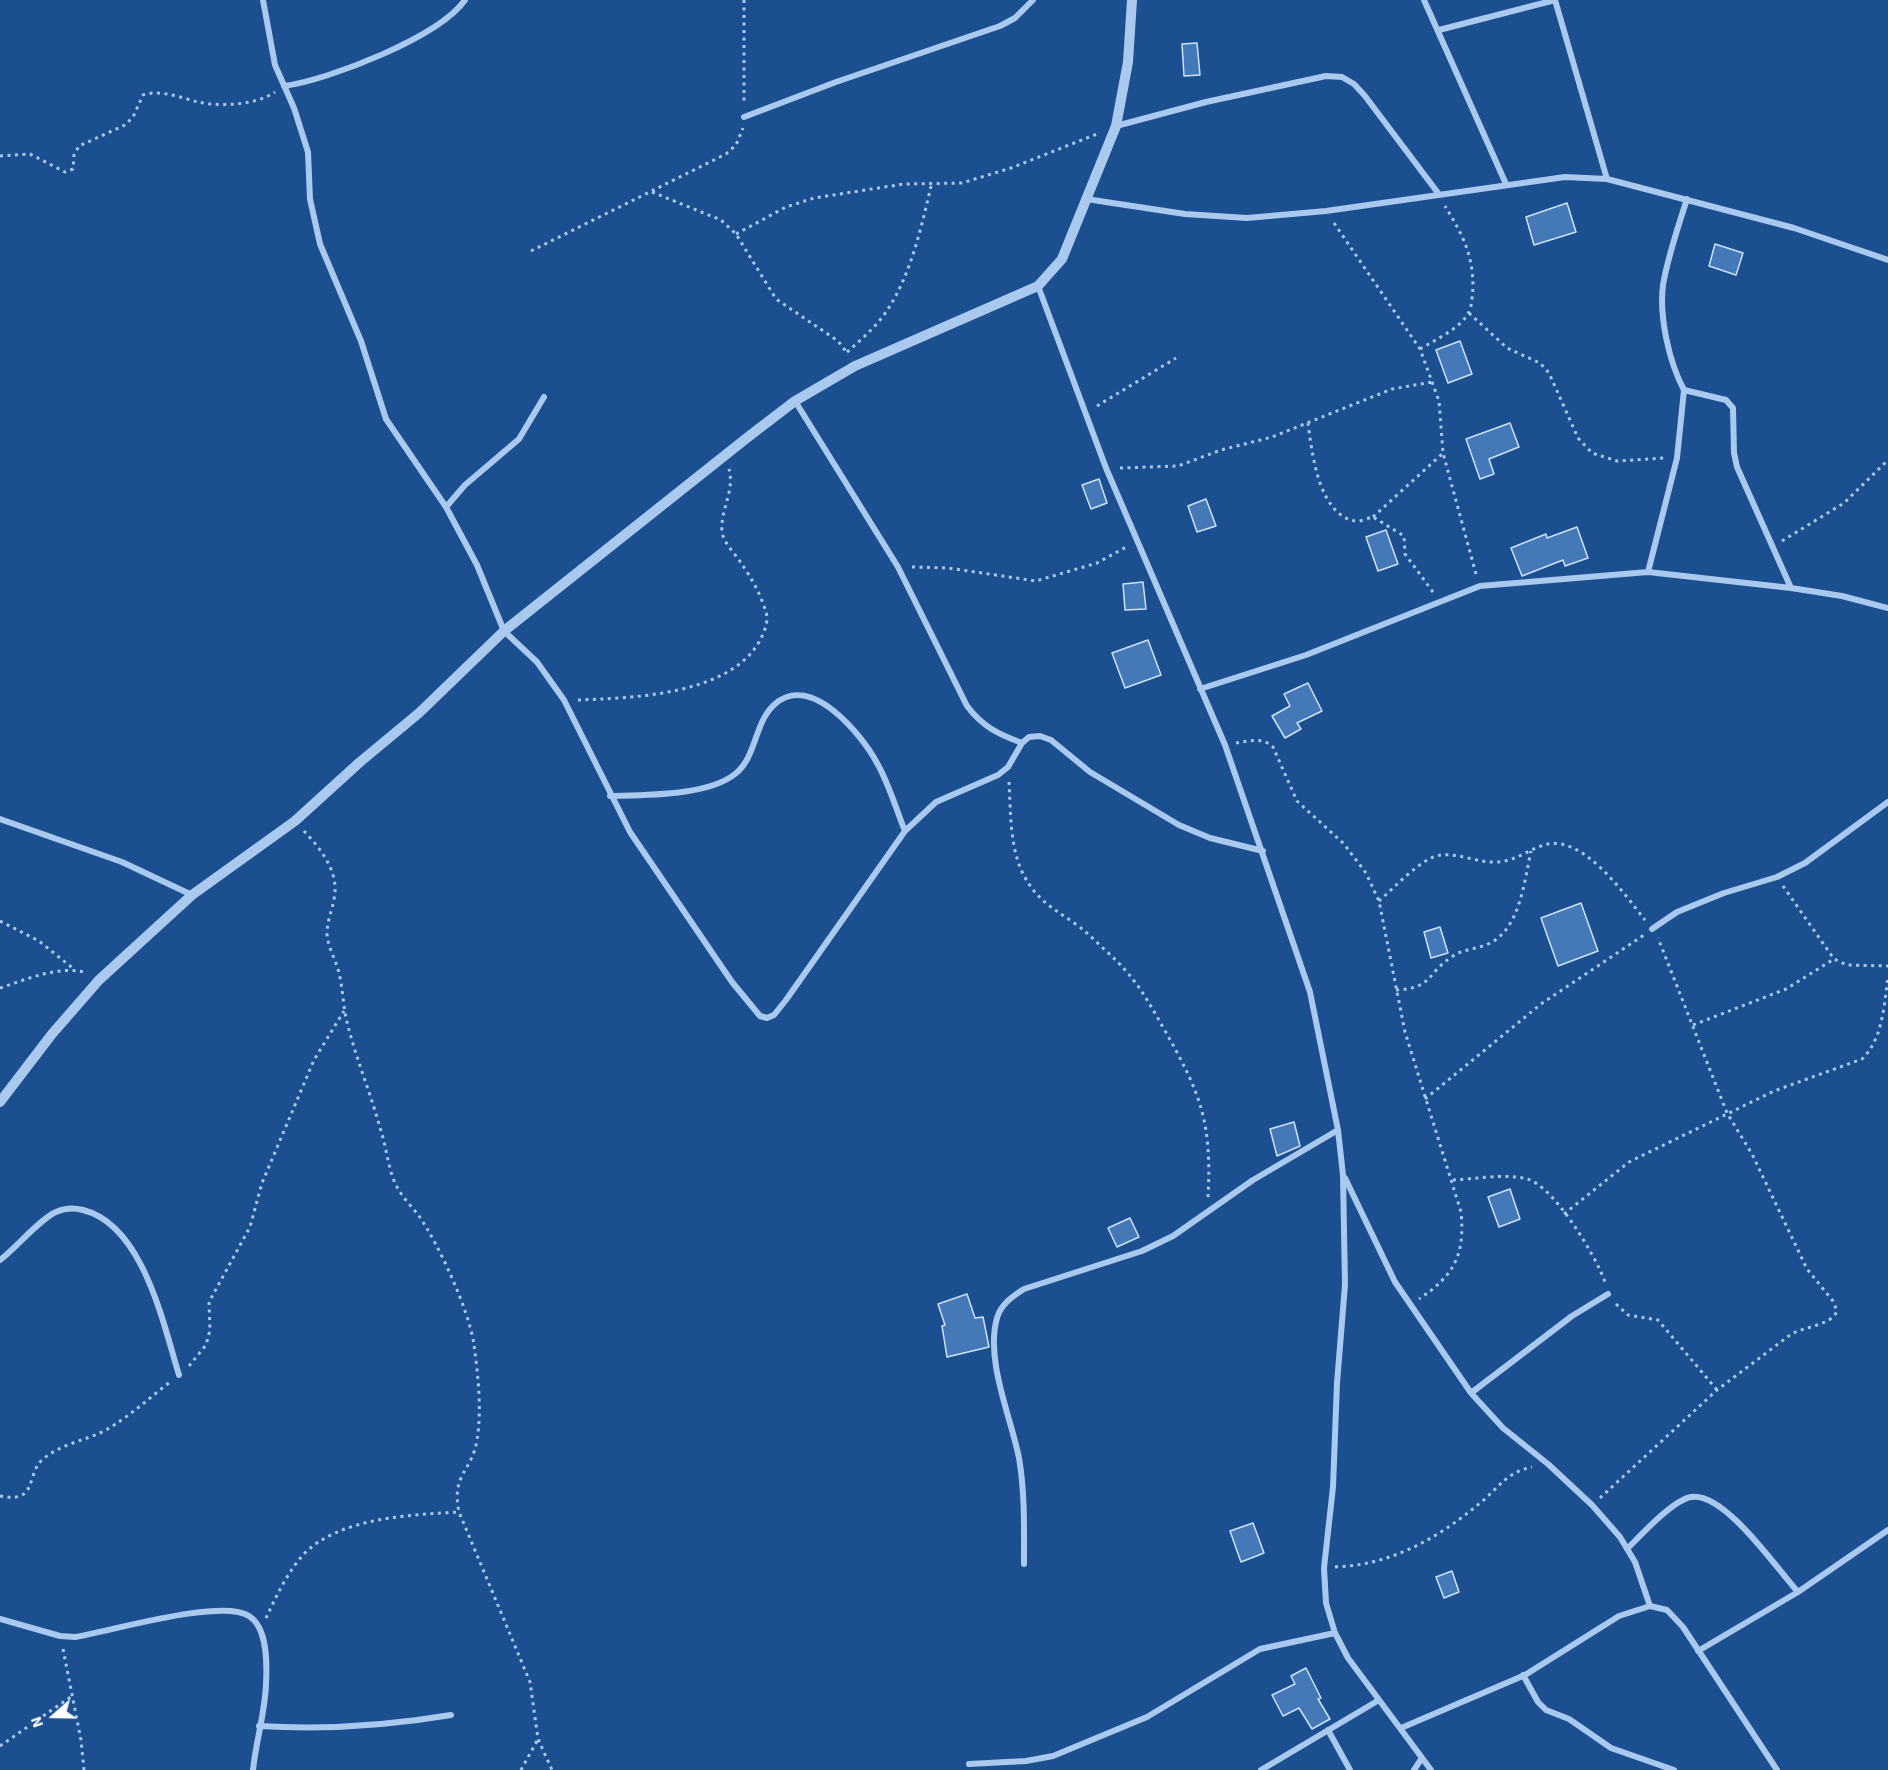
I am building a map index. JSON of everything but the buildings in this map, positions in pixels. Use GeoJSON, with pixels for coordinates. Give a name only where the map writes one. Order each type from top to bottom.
{"type":"FeatureCollection","features":[{"type":"Feature","properties":{"kind":"street"},"geometry":{"type":"LineString","coordinates":[[263,0],[269,44],[308,152],[312,210],[320,244],[361,341],[386,419],[446,507],[477,566],[504,630],[537,662],[564,700],[630,832],[732,982],[760,1016],[767,1018],[774,1015],[786,1000],[905,831],[936,802],[998,775],[1008,767],[1022,743],[1029,737],[1040,736],[1051,740],[1090,772],[1179,825],[1210,838],[1263,851]]}},
{"type":"Feature","properties":{"kind":"street"},"geometry":{"type":"LineString","coordinates":[[284,86],[343,72],[445,21],[465,0]]}},
{"type":"Feature","properties":{"kind":"street"},"geometry":{"type":"LineString","coordinates":[[744,117],[846,78],[1000,26],[1015,18],[1033,0]]}},
{"type":"Feature","properties":{"kind":"street"},"geometry":{"type":"LineString","coordinates":[[0,1102],[52,1034],[99,980],[192,895],[295,821],[360,762],[419,713],[504,630],[723,456],[795,401],[855,366],[1038,286],[1062,259],[1116,126],[1128,62],[1132,0]]}},
{"type":"Feature","properties":{"kind":"street"},"geometry":{"type":"LineString","coordinates":[[1424,0],[1506,184]]}},
{"type":"Feature","properties":{"kind":"street"},"geometry":{"type":"LineString","coordinates":[[1439,30],[1555,0],[1606,179]]}},
{"type":"Feature","properties":{"kind":"street"},"geometry":{"type":"LineString","coordinates":[[1116,126],[1273,86],[1326,76],[1342,77],[1354,84],[1365,96],[1438,193]]}},
{"type":"Feature","properties":{"kind":"street"},"geometry":{"type":"LineString","coordinates":[[1086,199],[1185,214],[1247,218],[1326,211],[1438,193],[1565,177],[1606,179],[1794,228],[1888,260]]}},
{"type":"Feature","properties":{"kind":"street"},"geometry":{"type":"LineString","coordinates":[[1648,572],[1677,458],[1684,390],[1671,358],[1664,317],[1663,288],[1687,199]]}},
{"type":"Feature","properties":{"kind":"street"},"geometry":{"type":"LineString","coordinates":[[1038,286],[1106,468],[1225,745],[1310,992],[1338,1130],[1343,1175],[1345,1285],[1337,1383],[1333,1487],[1324,1568],[1326,1603],[1335,1633],[1348,1658],[1431,1770]]}},
{"type":"Feature","properties":{"kind":"street"},"geometry":{"type":"LineString","coordinates":[[1684,390],[1726,400],[1733,408],[1737,467],[1791,588]]}},
{"type":"Feature","properties":{"kind":"street"},"geometry":{"type":"LineString","coordinates":[[446,507],[465,485],[519,439],[544,397]]}},
{"type":"Feature","properties":{"kind":"street"},"geometry":{"type":"LineString","coordinates":[[795,401],[898,567],[967,706],[980,723],[996,734],[1022,743]]}},
{"type":"Feature","properties":{"kind":"street"},"geometry":{"type":"LineString","coordinates":[[1200,689],[1306,655],[1480,586],[1648,572],[1791,588],[1842,596],[1888,608]]}},
{"type":"Feature","properties":{"kind":"street"},"geometry":{"type":"LineString","coordinates":[[610,796],[655,795],[722,783],[736,774],[745,763],[764,715],[778,701],[795,696],[815,698],[836,713],[858,734],[878,763],[905,831]]}},
{"type":"Feature","properties":{"kind":"street"},"geometry":{"type":"LineString","coordinates":[[1652,929],[1677,912],[1776,877],[1805,863],[1888,802]]}},
{"type":"Feature","properties":{"kind":"street"},"geometry":{"type":"LineString","coordinates":[[0,819],[122,862],[192,895]]}},
{"type":"Feature","properties":{"kind":"street"},"geometry":{"type":"LineString","coordinates":[[1024,1564],[1024,1508],[1019,1459],[993,1341],[997,1316],[1008,1300],[1024,1288],[1142,1251],[1173,1236],[1270,1169],[1338,1130]]}},
{"type":"Feature","properties":{"kind":"street"},"geometry":{"type":"LineString","coordinates":[[1343,1175],[1381,1257],[1410,1305],[1470,1393],[1503,1428],[1548,1464],[1592,1505],[1627,1549],[1644,1581],[1650,1606]]}},
{"type":"Feature","properties":{"kind":"street"},"geometry":{"type":"LineString","coordinates":[[0,1260],[56,1212],[74,1208],[97,1214],[117,1228],[130,1245],[165,1327],[179,1375]]}},
{"type":"Feature","properties":{"kind":"street"},"geometry":{"type":"LineString","coordinates":[[1470,1393],[1572,1316],[1608,1294]]}},
{"type":"Feature","properties":{"kind":"street"},"geometry":{"type":"LineString","coordinates":[[1627,1549],[1676,1504],[1690,1497],[1706,1497],[1733,1516],[1798,1592]]}},
{"type":"Feature","properties":{"kind":"street"},"geometry":{"type":"LineString","coordinates":[[1698,1651],[1798,1592],[1888,1530]]}},
{"type":"Feature","properties":{"kind":"street"},"geometry":{"type":"LineString","coordinates":[[1401,1728],[1523,1675],[1619,1616],[1650,1606],[1667,1610],[1683,1627],[1777,1770]]}},
{"type":"Feature","properties":{"kind":"street"},"geometry":{"type":"LineString","coordinates":[[0,1618],[60,1636],[75,1637],[202,1611],[232,1609],[250,1616],[261,1631],[265,1655],[266,1686],[253,1770]]}},
{"type":"Feature","properties":{"kind":"street"},"geometry":{"type":"LineString","coordinates":[[969,1764],[1026,1761],[1053,1756],[1147,1717],[1260,1649],[1335,1633]]}},
{"type":"Feature","properties":{"kind":"street"},"geometry":{"type":"LineString","coordinates":[[1523,1675],[1538,1702],[1546,1710],[1569,1719],[1611,1748],[1674,1770]]}},
{"type":"Feature","properties":{"kind":"street"},"geometry":{"type":"LineString","coordinates":[[1262,1770],[1379,1700]]}},
{"type":"Feature","properties":{"kind":"street"},"geometry":{"type":"LineString","coordinates":[[259,1726],[308,1729],[359,1728],[451,1715]]}},
{"type":"Feature","properties":{"kind":"street"},"geometry":{"type":"LineString","coordinates":[[1328,1730],[1350,1770]]}},
{"type":"Feature","properties":{"kind":"street"},"geometry":{"type":"LineString","coordinates":[[1414,1770],[1422,1758]]}},
{"type":"Feature","properties":{"kind":"path"},"geometry":{"type":"LineString","coordinates":[[531,251],[726,154],[736,146],[742,135],[744,117],[744,0]]}},
{"type":"Feature","properties":{"kind":"path"},"geometry":{"type":"LineString","coordinates":[[0,156],[30,154],[65,172],[73,169],[76,150],[79,146],[125,125],[133,117],[143,95],[161,94],[215,104],[246,102],[275,92],[281,79]]}},
{"type":"Feature","properties":{"kind":"path"},"geometry":{"type":"LineString","coordinates":[[736,234],[786,207],[814,198],[873,187],[932,182],[945,185],[983,177],[1116,126]]}},
{"type":"Feature","properties":{"kind":"path"},"geometry":{"type":"LineString","coordinates":[[847,352],[873,328],[889,308],[915,247],[932,182]]}},
{"type":"Feature","properties":{"kind":"path"},"geometry":{"type":"LineString","coordinates":[[652,191],[721,220],[736,234],[776,299],[838,341],[855,366]]}},
{"type":"Feature","properties":{"kind":"path"},"geometry":{"type":"LineString","coordinates":[[1420,349],[1451,329],[1469,313],[1473,295],[1473,266],[1466,242],[1438,193]]}},
{"type":"Feature","properties":{"kind":"path"},"geometry":{"type":"LineString","coordinates":[[1326,211],[1420,349],[1439,401],[1443,453],[1480,586]]}},
{"type":"Feature","properties":{"kind":"path"},"geometry":{"type":"LineString","coordinates":[[1469,313],[1507,348],[1540,363],[1549,374],[1578,438],[1592,453],[1617,461],[1677,458]]}},
{"type":"Feature","properties":{"kind":"path"},"geometry":{"type":"LineString","coordinates":[[1085,413],[1176,358]]}},
{"type":"Feature","properties":{"kind":"path"},"geometry":{"type":"LineString","coordinates":[[1106,468],[1178,466],[1308,423],[1392,389],[1433,382]]}},
{"type":"Feature","properties":{"kind":"path"},"geometry":{"type":"LineString","coordinates":[[1308,423],[1317,473],[1330,504],[1340,514],[1356,521],[1373,517],[1443,453]]}},
{"type":"Feature","properties":{"kind":"path"},"geometry":{"type":"LineString","coordinates":[[564,700],[640,696],[676,689],[713,680],[733,670],[751,655],[765,631],[767,614],[758,592],[742,563],[727,544],[722,532],[731,476],[723,456]]}},
{"type":"Feature","properties":{"kind":"path"},"geometry":{"type":"LineString","coordinates":[[1773,547],[1844,503],[1888,460]]}},
{"type":"Feature","properties":{"kind":"path"},"geometry":{"type":"LineString","coordinates":[[1373,517],[1404,536],[1405,554],[1441,603]]}},
{"type":"Feature","properties":{"kind":"path"},"geometry":{"type":"LineString","coordinates":[[898,567],[948,568],[1036,581],[1097,563],[1137,540]]}},
{"type":"Feature","properties":{"kind":"path"},"geometry":{"type":"LineString","coordinates":[[1225,745],[1253,740],[1268,741],[1273,747],[1297,801],[1344,844],[1366,873],[1379,901],[1386,925],[1404,1032],[1453,1180],[1464,1235],[1458,1259],[1438,1284],[1410,1305]]}},
{"type":"Feature","properties":{"kind":"path"},"geometry":{"type":"LineString","coordinates":[[1008,767],[1012,830],[1018,863],[1028,883],[1046,905],[1078,926],[1135,979],[1196,1086],[1207,1127],[1210,1161],[1207,1212]]}},
{"type":"Feature","properties":{"kind":"path"},"geometry":{"type":"LineString","coordinates":[[295,821],[319,847],[335,880],[335,898],[329,915],[327,936],[340,977],[345,1010],[396,1185],[419,1217],[448,1273],[463,1306],[474,1344],[479,1420],[477,1442],[470,1461],[458,1479],[456,1496],[459,1512],[530,1682],[536,1708],[538,1739],[552,1770]]}},
{"type":"Feature","properties":{"kind":"path"},"geometry":{"type":"LineString","coordinates":[[1379,901],[1429,859],[1441,855],[1499,862],[1548,844],[1566,844],[1581,851],[1597,864],[1652,929],[1663,947],[1727,1113],[1752,1154],[1807,1269],[1833,1301],[1837,1311],[1834,1318],[1827,1322],[1800,1328],[1717,1390],[1592,1505]]}},
{"type":"Feature","properties":{"kind":"path"},"geometry":{"type":"LineString","coordinates":[[1396,990],[1414,989],[1426,983],[1454,955],[1489,944],[1504,932],[1517,910],[1531,851]]}},
{"type":"Feature","properties":{"kind":"path"},"geometry":{"type":"LineString","coordinates":[[1776,877],[1834,959],[1847,966],[1888,966]]}},
{"type":"Feature","properties":{"kind":"path"},"geometry":{"type":"LineString","coordinates":[[0,921],[39,941],[75,970],[99,980]]}},
{"type":"Feature","properties":{"kind":"path"},"geometry":{"type":"LineString","coordinates":[[1425,1100],[1541,1004],[1652,929]]}},
{"type":"Feature","properties":{"kind":"path"},"geometry":{"type":"LineString","coordinates":[[1693,1025],[1786,988],[1834,959]]}},
{"type":"Feature","properties":{"kind":"path"},"geometry":{"type":"LineString","coordinates":[[0,988],[47,973],[75,970]]}},
{"type":"Feature","properties":{"kind":"path"},"geometry":{"type":"LineString","coordinates":[[1564,1214],[1629,1162],[1727,1113],[1807,1077],[1862,1059],[1870,1051],[1878,1032],[1888,977]]}},
{"type":"Feature","properties":{"kind":"path"},"geometry":{"type":"LineString","coordinates":[[0,1496],[13,1497],[26,1492],[33,1483],[34,1471],[41,1461],[53,1452],[130,1416],[200,1356],[210,1330],[209,1302],[250,1227],[262,1183],[314,1060],[345,1010]]}},
{"type":"Feature","properties":{"kind":"path"},"geometry":{"type":"LineString","coordinates":[[1453,1180],[1524,1178],[1544,1187],[1588,1245],[1599,1265],[1608,1294],[1620,1310],[1628,1315],[1658,1320],[1717,1390]]}},
{"type":"Feature","properties":{"kind":"path"},"geometry":{"type":"LineString","coordinates":[[1324,1568],[1378,1562],[1406,1552],[1460,1520],[1506,1477],[1521,1470],[1548,1464]]}},
{"type":"Feature","properties":{"kind":"path"},"geometry":{"type":"LineString","coordinates":[[261,1631],[289,1574],[304,1555],[323,1539],[358,1526],[399,1516],[459,1512]]}},
{"type":"Feature","properties":{"kind":"path"},"geometry":{"type":"LineString","coordinates":[[60,1636],[81,1740],[84,1770]]}},
{"type":"Feature","properties":{"kind":"path"},"geometry":{"type":"LineString","coordinates":[[0,1746],[72,1696]]}},
{"type":"Feature","properties":{"kind":"path"},"geometry":{"type":"LineString","coordinates":[[521,1770],[538,1739]]}}]}
